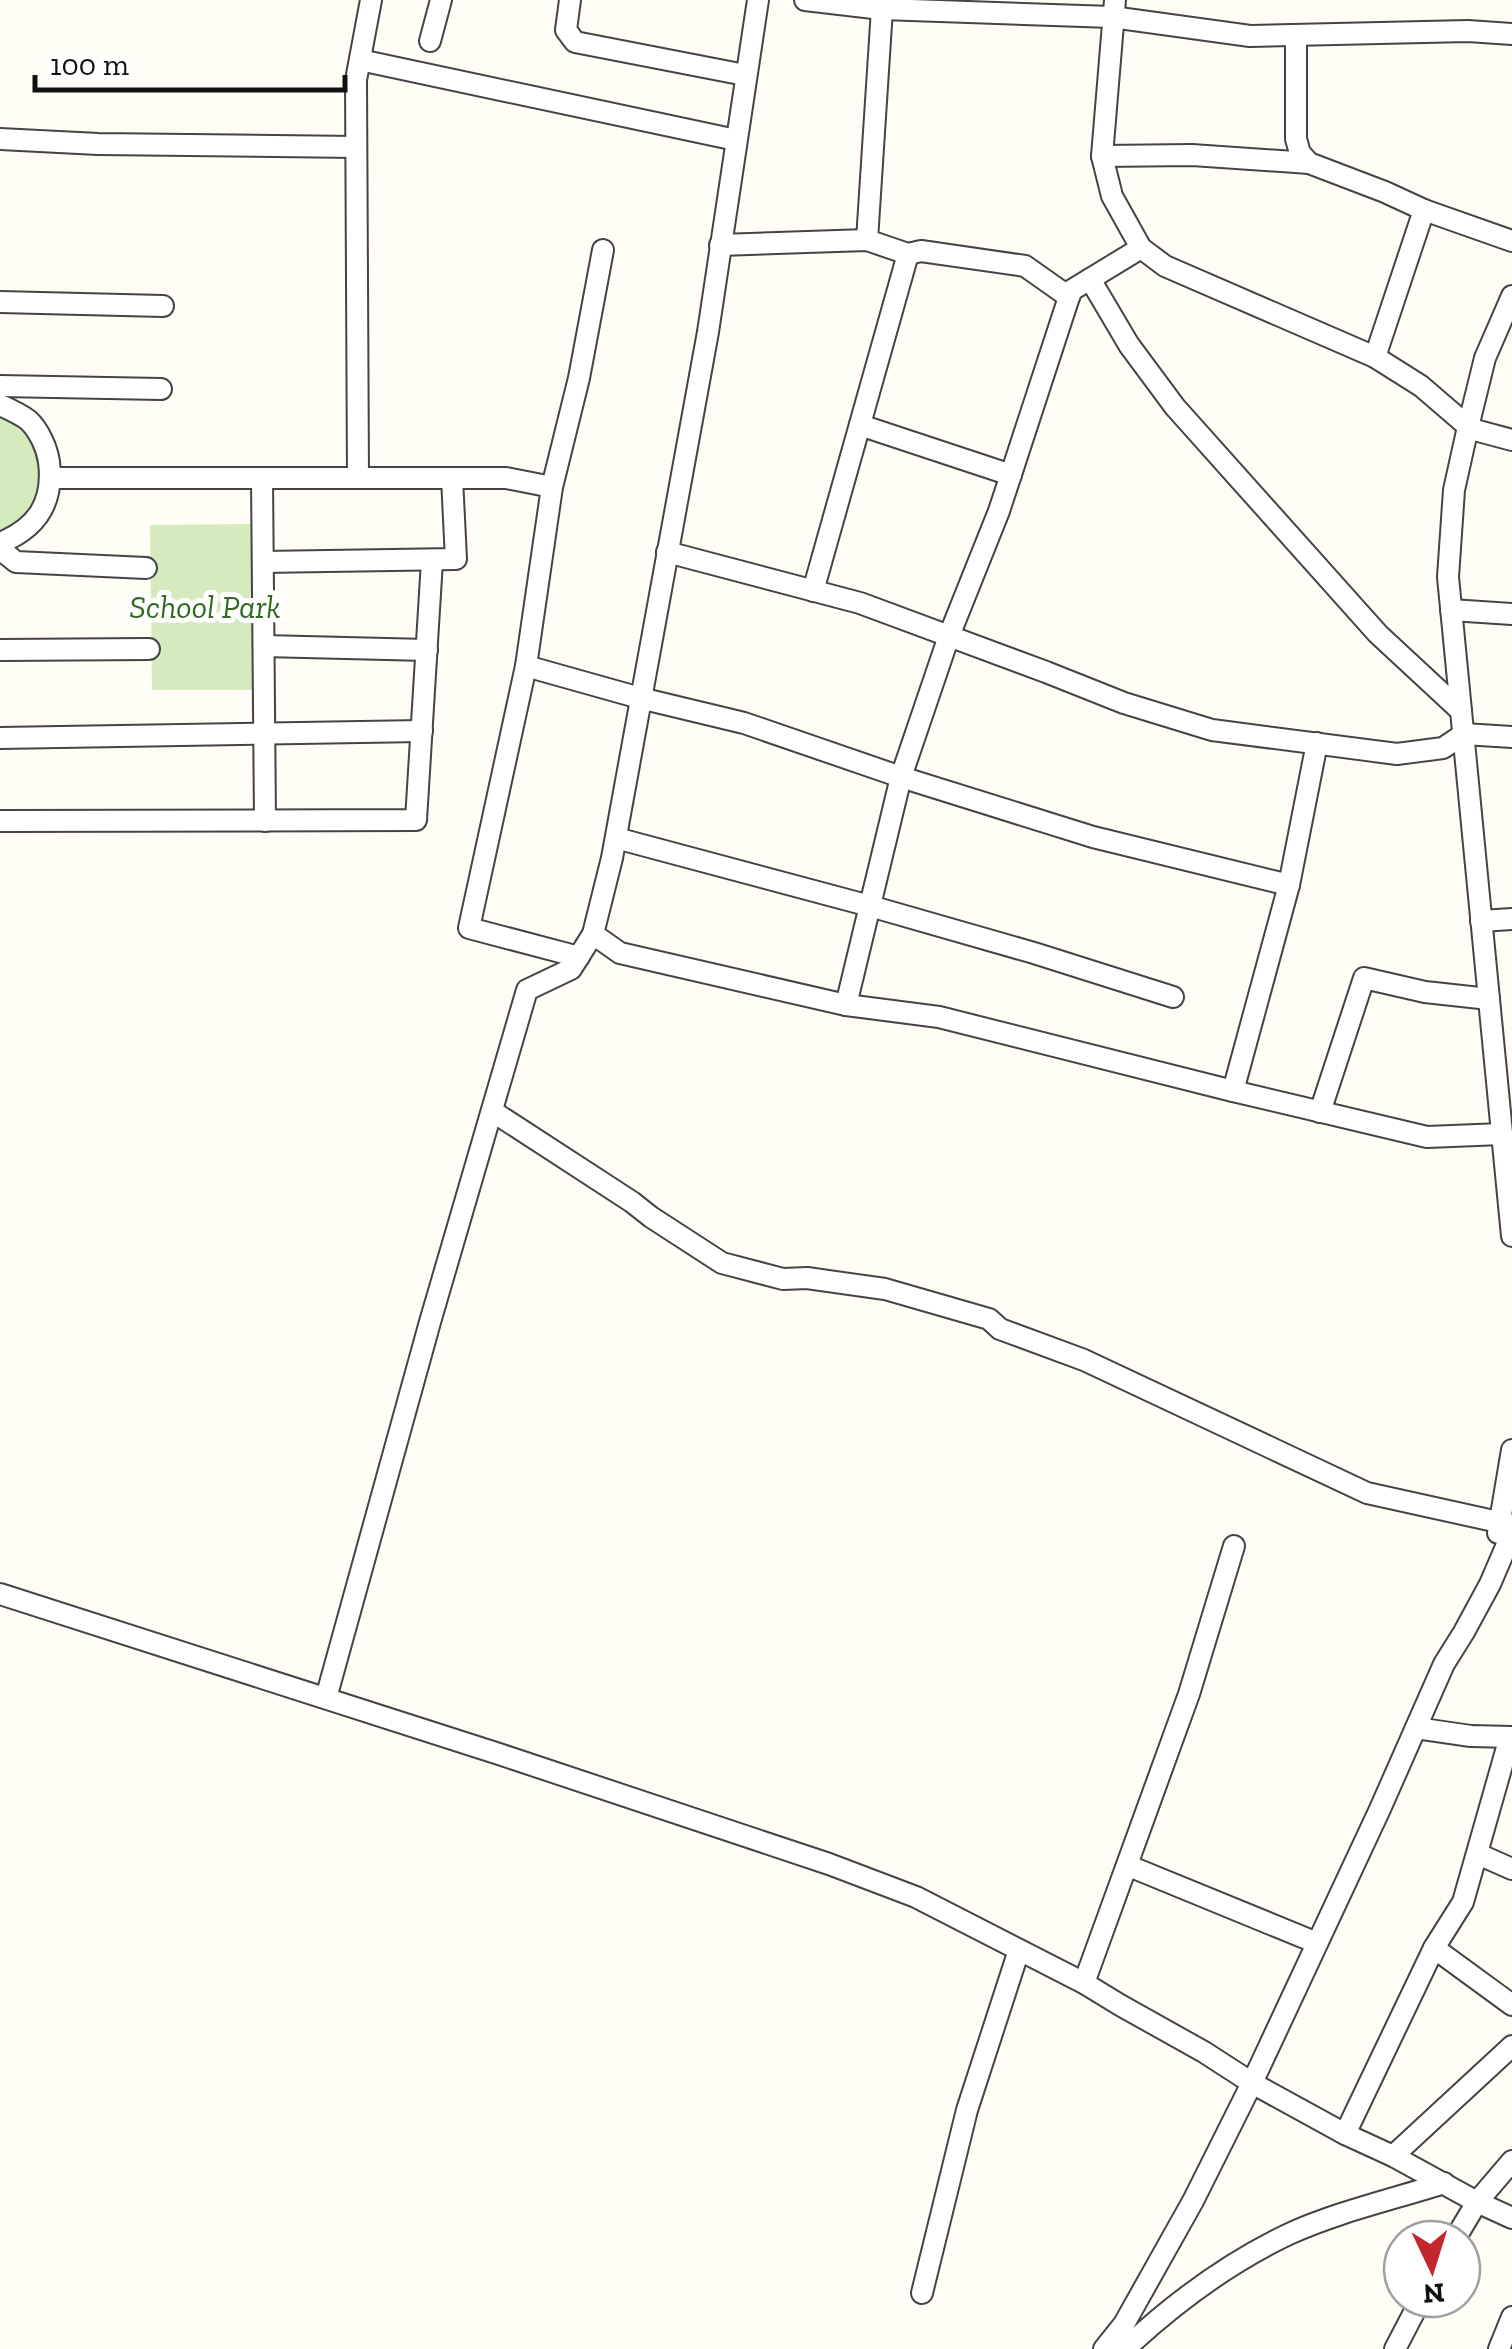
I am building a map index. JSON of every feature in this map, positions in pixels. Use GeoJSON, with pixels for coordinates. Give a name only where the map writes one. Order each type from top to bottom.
{"type":"FeatureCollection","features":[{"type":"Feature","properties":{"kind":"street"},"geometry":{"type":"LineString","coordinates":[[358,478],[356,80],[370,0]]}},
{"type":"Feature","properties":{"kind":"street"},"geometry":{"type":"LineString","coordinates":[[430,41],[441,0]]}},
{"type":"Feature","properties":{"kind":"street"},"geometry":{"type":"LineString","coordinates":[[570,0],[566,30],[574,42],[745,75]]}},
{"type":"Feature","properties":{"kind":"street"},"geometry":{"type":"LineString","coordinates":[[326,1698],[527,990],[571,969],[593,934],[616,838],[708,332],[758,0]]}},
{"type":"Feature","properties":{"kind":"street"},"geometry":{"type":"LineString","coordinates":[[804,0],[882,10],[960,6],[1113,8],[1250,36],[1468,31],[1512,34]]}},
{"type":"Feature","properties":{"kind":"street"},"geometry":{"type":"LineString","coordinates":[[1113,8],[1102,156],[1112,196],[1140,248],[1165,266],[1375,357],[1421,386],[1468,427],[1512,440]]}},
{"type":"Feature","properties":{"kind":"street"},"geometry":{"type":"LineString","coordinates":[[868,240],[882,10]]}},
{"type":"Feature","properties":{"kind":"street"},"geometry":{"type":"LineString","coordinates":[[1296,35],[1296,139],[1300,153],[1309,163]]}},
{"type":"Feature","properties":{"kind":"street"},"geometry":{"type":"LineString","coordinates":[[360,60],[736,140]]}},
{"type":"Feature","properties":{"kind":"street"},"geometry":{"type":"LineString","coordinates":[[0,139],[356,147]]}},
{"type":"Feature","properties":{"kind":"street"},"geometry":{"type":"LineString","coordinates":[[1102,156],[1192,156],[1309,163],[1512,241]]}},
{"type":"Feature","properties":{"kind":"street"},"geometry":{"type":"LineString","coordinates":[[1375,357],[1424,210]]}},
{"type":"Feature","properties":{"kind":"street"},"geometry":{"type":"LineString","coordinates":[[720,245],[868,240],[908,254],[921,251],[1025,266],[1070,297]]}},
{"type":"Feature","properties":{"kind":"street"},"geometry":{"type":"LineString","coordinates":[[846,1005],[901,777],[949,636],[1011,476],[1072,290],[1140,248]]}},
{"type":"Feature","properties":{"kind":"street"},"geometry":{"type":"LineString","coordinates":[[579,957],[469,928],[526,666],[552,486],[579,378],[603,250]]}},
{"type":"Feature","properties":{"kind":"street"},"geometry":{"type":"LineString","coordinates":[[814,591],[908,254]]}},
{"type":"Feature","properties":{"kind":"street"},"geometry":{"type":"LineString","coordinates":[[1090,279],[1129,345],[1174,407],[1378,634],[1461,711]]}},
{"type":"Feature","properties":{"kind":"street"},"geometry":{"type":"LineString","coordinates":[[1512,296],[1485,358],[1468,427],[1454,490],[1448,577],[1512,1236]]}},
{"type":"Feature","properties":{"kind":"street"},"geometry":{"type":"LineString","coordinates":[[0,302],[163,306]]}},
{"type":"Feature","properties":{"kind":"street"},"geometry":{"type":"LineString","coordinates":[[0,386],[161,389]]}},
{"type":"Feature","properties":{"kind":"street"},"geometry":{"type":"LineString","coordinates":[[0,405],[30,422],[48,449],[51,478],[49,495],[38,518],[0,546],[16,562],[146,568]]}},
{"type":"Feature","properties":{"kind":"street"},"geometry":{"type":"LineString","coordinates":[[860,424],[1011,476]]}},
{"type":"Feature","properties":{"kind":"street"},"geometry":{"type":"LineString","coordinates":[[51,478],[506,478],[552,486]]}},
{"type":"Feature","properties":{"kind":"street"},"geometry":{"type":"LineString","coordinates":[[262,478],[264,820]]}},
{"type":"Feature","properties":{"kind":"street"},"geometry":{"type":"LineString","coordinates":[[263,562],[456,559],[452,478]]}},
{"type":"Feature","properties":{"kind":"street"},"geometry":{"type":"LineString","coordinates":[[666,552],[860,604],[1124,703],[1212,730],[1397,754],[1443,748],[1464,734],[1512,738]]}},
{"type":"Feature","properties":{"kind":"street"},"geometry":{"type":"LineString","coordinates":[[0,821],[416,820],[432,560]]}},
{"type":"Feature","properties":{"kind":"street"},"geometry":{"type":"LineString","coordinates":[[1451,610],[1512,614]]}},
{"type":"Feature","properties":{"kind":"street"},"geometry":{"type":"LineString","coordinates":[[264,646],[427,650]]}},
{"type":"Feature","properties":{"kind":"street"},"geometry":{"type":"LineString","coordinates":[[0,650],[149,649]]}},
{"type":"Feature","properties":{"kind":"street"},"geometry":{"type":"LineString","coordinates":[[526,666],[744,723],[1093,837],[1289,885]]}},
{"type":"Feature","properties":{"kind":"street"},"geometry":{"type":"LineString","coordinates":[[0,738],[422,731]]}},
{"type":"Feature","properties":{"kind":"street"},"geometry":{"type":"LineString","coordinates":[[1232,1091],[1289,885],[1318,743]]}},
{"type":"Feature","properties":{"kind":"street"},"geometry":{"type":"LineString","coordinates":[[616,838],[870,906],[1173,997]]}},
{"type":"Feature","properties":{"kind":"street"},"geometry":{"type":"LineString","coordinates":[[1481,921],[1512,919]]}},
{"type":"Feature","properties":{"kind":"street"},"geometry":{"type":"LineString","coordinates":[[593,934],[620,953],[846,1005],[939,1017],[1427,1137],[1502,1134]]}},
{"type":"Feature","properties":{"kind":"street"},"geometry":{"type":"LineString","coordinates":[[1320,1112],[1364,978],[1424,992],[1489,999]]}},
{"type":"Feature","properties":{"kind":"street"},"geometry":{"type":"LineString","coordinates":[[492,1112],[722,1263],[783,1279],[807,1278],[884,1289],[989,1320],[1000,1329],[1084,1360],[1367,1493],[1508,1527]]}},
{"type":"Feature","properties":{"kind":"street"},"geometry":{"type":"LineString","coordinates":[[1104,2349],[1124,2324],[1193,2201],[1252,2083],[1444,1664],[1490,1584],[1508,1527],[1512,1450]]}},
{"type":"Feature","properties":{"kind":"street"},"geometry":{"type":"LineString","coordinates":[[1084,1983],[1190,1694],[1234,1546]]}},
{"type":"Feature","properties":{"kind":"street"},"geometry":{"type":"LineString","coordinates":[[0,1594],[829,1864],[916,1898],[1084,1983],[1345,2134],[1512,2218]]}},
{"type":"Feature","properties":{"kind":"street"},"geometry":{"type":"LineString","coordinates":[[1345,2134],[1434,1948],[1464,1902],[1511,1737],[1416,1728]]}},
{"type":"Feature","properties":{"kind":"street"},"geometry":{"type":"LineString","coordinates":[[1478,1854],[1512,1869]]}},
{"type":"Feature","properties":{"kind":"street"},"geometry":{"type":"LineString","coordinates":[[1128,1866],[1317,1942]]}},
{"type":"Feature","properties":{"kind":"street"},"geometry":{"type":"LineString","coordinates":[[1434,1948],[1512,2006]]}},
{"type":"Feature","properties":{"kind":"street"},"geometry":{"type":"LineString","coordinates":[[922,2294],[967,2110],[1019,1950]]}},
{"type":"Feature","properties":{"kind":"street"},"geometry":{"type":"LineString","coordinates":[[1393,2156],[1512,2046]]}},
{"type":"Feature","properties":{"kind":"street"},"geometry":{"type":"LineString","coordinates":[[1467,2219],[1512,2161]]}},
{"type":"Feature","properties":{"kind":"street"},"geometry":{"type":"LineString","coordinates":[[1125,2349],[1224,2268],[1292,2232],[1444,2183]]}},
{"type":"Feature","properties":{"kind":"street"},"geometry":{"type":"LineString","coordinates":[[1499,2349],[1512,2317]]}},
{"type":"Feature","properties":{"kind":"street"},"geometry":{"type":"LineString","coordinates":[[1395,2349],[1411,2319]]}},
{"type":"Feature","properties":{"kind":"green space"},"geometry":{"type":"Polygon","coordinates":[[[0,417],[31,442],[40,476],[27,517],[0,533],[0,417]]]}},
{"type":"Feature","properties":{"kind":"green space","name":"School Park"},"geometry":{"type":"Polygon","coordinates":[[[260,524],[257,690],[152,690],[150,525],[260,524]]]}}]}
